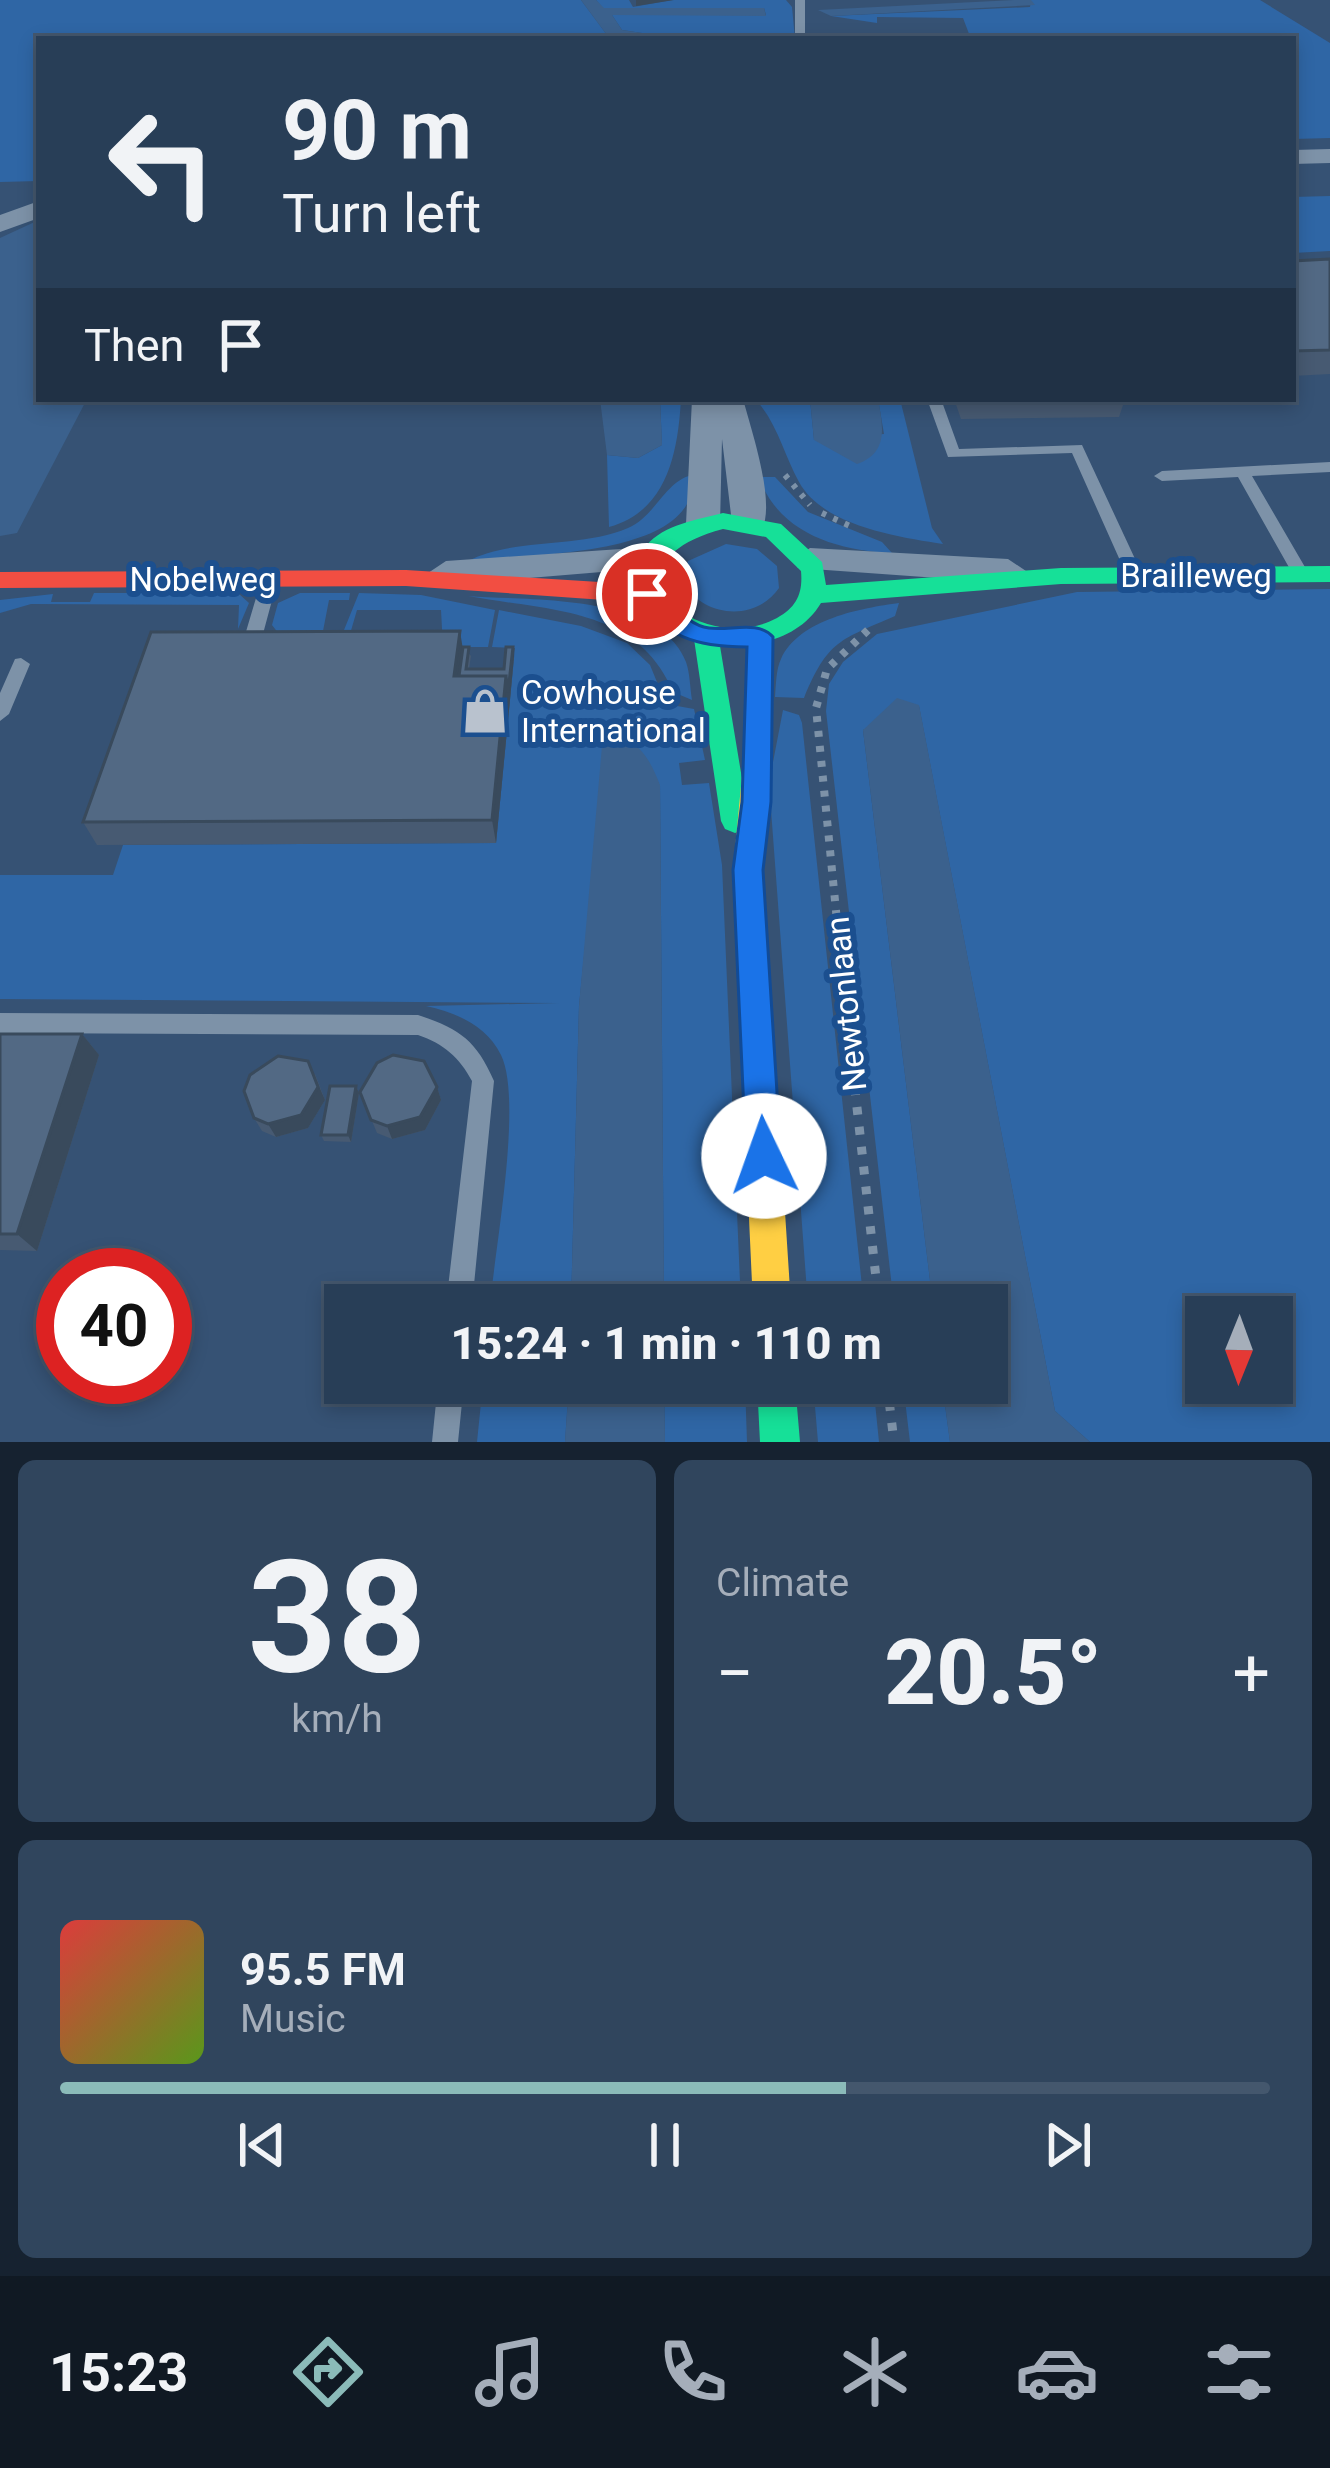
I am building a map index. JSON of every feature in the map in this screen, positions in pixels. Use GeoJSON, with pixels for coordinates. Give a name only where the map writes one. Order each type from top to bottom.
{"type":"FeatureCollection","features":[{"type":"Feature","properties":{"kind":"street"},"geometry":{"type":"LineString","coordinates":[[1296,157],[1330,156]]}},
{"type":"Feature","properties":{"kind":"street"},"geometry":{"type":"LineString","coordinates":[[0,224],[36,210]]}},
{"type":"Feature","properties":{"kind":"street"},"geometry":{"type":"LineString","coordinates":[[703,524],[707,402]]}},
{"type":"Feature","properties":{"kind":"street"},"geometry":{"type":"LineString","coordinates":[[729,402],[745,471],[749,523]]}},
{"type":"Feature","properties":{"kind":"street"},"geometry":{"type":"LineString","coordinates":[[749,523],[794,542],[812,577],[804,613],[760,637],[706,638],[680,628],[648,576],[678,532],[703,524],[749,523]]}},
{"type":"Feature","properties":{"kind":"street","name":"Brailleweg"},"geometry":{"type":"LineString","coordinates":[[812,577],[1316,574]]}},
{"type":"Feature","properties":{"kind":"street","name":"Nobelweg"},"geometry":{"type":"LineString","coordinates":[[0,580],[648,576]]}},
{"type":"Feature","properties":{"kind":"street"},"geometry":{"type":"LineString","coordinates":[[760,637],[748,870],[771,1284]]}},
{"type":"Feature","properties":{"kind":"street"},"geometry":{"type":"LineString","coordinates":[[706,638],[722,760],[748,870]]}},
{"type":"Feature","properties":{"kind":"street"},"geometry":{"type":"LineString","coordinates":[[777,1404],[779,1442]]}},
{"type":"Feature","properties":{"kind":"lane"},"geometry":{"type":"LineString","coordinates":[[800,0],[800,36]]}},
{"type":"Feature","properties":{"kind":"lane"},"geometry":{"type":"LineString","coordinates":[[935,402],[953,454],[1077,448],[1135,576]]}},
{"type":"Feature","properties":{"kind":"lane"},"geometry":{"type":"LineString","coordinates":[[1162,476],[1330,467]]}},
{"type":"Feature","properties":{"kind":"lane"},"geometry":{"type":"LineString","coordinates":[[1242,471],[1316,574]]}},
{"type":"Feature","properties":{"kind":"lane"},"geometry":{"type":"LineString","coordinates":[[251,645],[270,578]]}},
{"type":"Feature","properties":{"kind":"lane"},"geometry":{"type":"LineString","coordinates":[[0,714],[22,664]]}},
{"type":"Feature","properties":{"kind":"lane"},"geometry":{"type":"LineString","coordinates":[[0,1023],[418,1025],[444,1033],[469,1049],[483,1081],[461,1284]]}},
{"type":"Feature","properties":{"kind":"lane"},"geometry":{"type":"LineString","coordinates":[[445,1442],[449,1404]]}},
{"type":"Feature","properties":{"kind":"path"},"geometry":{"type":"LineString","coordinates":[[782,471],[814,509],[860,530]]}},
{"type":"Feature","properties":{"kind":"path"},"geometry":{"type":"LineString","coordinates":[[759,702],[815,704],[821,673],[839,650],[888,624]]}},
{"type":"Feature","properties":{"kind":"path","name":"Newtonlaan"},"geometry":{"type":"LineString","coordinates":[[815,704],[877,1284]]}},
{"type":"Feature","properties":{"kind":"path"},"geometry":{"type":"LineString","coordinates":[[889,1404],[894,1442]]}},
{"type":"Feature","properties":{"kind":"shaded area"},"geometry":{"type":"Polygon","coordinates":[[[0,0],[581,0],[608,36],[36,36],[36,181],[0,182],[0,0]]]}},
{"type":"Feature","properties":{"kind":"shaded area"},"geometry":{"type":"Polygon","coordinates":[[[581,0],[596,0],[604,8],[764,8],[766,16],[612,15],[622,30],[661,36],[608,36],[581,0]]]}},
{"type":"Feature","properties":{"kind":"shaded area"},"geometry":{"type":"Polygon","coordinates":[[[596,0],[629,0],[633,7],[672,0],[786,0],[792,7],[795,36],[661,36],[622,30],[612,15],[766,15],[764,8],[603,8],[596,0]]]}},
{"type":"Feature","properties":{"kind":"shaded area"},"geometry":{"type":"Polygon","coordinates":[[[1031,0],[1260,0],[1330,43],[1330,138],[1296,139],[1296,36],[970,36],[963,18],[877,17],[877,23],[831,16],[1030,7],[1031,0]]]}},
{"type":"Feature","properties":{"kind":"shaded area"},"geometry":{"type":"Polygon","coordinates":[[[1031,0],[1035,5],[831,16],[818,10],[1031,0]]]}},
{"type":"Feature","properties":{"kind":"shaded area"},"geometry":{"type":"Polygon","coordinates":[[[1330,196],[1330,251],[1296,253],[1296,197],[1330,196]]]}},
{"type":"Feature","properties":{"kind":"shaded area"},"geometry":{"type":"Polygon","coordinates":[[[36,221],[36,402],[85,402],[17,533],[0,536],[0,238],[36,221]]]}},
{"type":"Feature","properties":{"kind":"shaded area"},"geometry":{"type":"Polygon","coordinates":[[[600,402],[660,402],[662,445],[638,458],[607,455],[600,402]]]}},
{"type":"Feature","properties":{"kind":"shaded area"},"geometry":{"type":"Polygon","coordinates":[[[660,402],[681,402],[677,439],[657,493],[645,508],[609,527],[607,455],[638,458],[662,445],[660,402]]]}},
{"type":"Feature","properties":{"kind":"shaded area"},"geometry":{"type":"Polygon","coordinates":[[[758,402],[810,402],[814,440],[884,434],[879,402],[901,402],[932,528],[943,544],[863,527],[825,509],[799,482],[758,402]]]}},
{"type":"Feature","properties":{"kind":"shaded area"},"geometry":{"type":"Polygon","coordinates":[[[810,402],[878,402],[881,438],[867,459],[857,464],[814,440],[810,402]]]}},
{"type":"Feature","properties":{"kind":"shaded area"},"geometry":{"type":"Polygon","coordinates":[[[692,475],[690,498],[678,516],[634,540],[579,551],[468,561],[506,549],[589,539],[628,528],[646,516],[674,484],[692,475]]]}},
{"type":"Feature","properties":{"kind":"shaded area"},"geometry":{"type":"Polygon","coordinates":[[[759,477],[775,477],[808,512],[882,542],[892,553],[851,548],[812,535],[780,512],[759,477]]]}},
{"type":"Feature","properties":{"kind":"shaded area"},"geometry":{"type":"Polygon","coordinates":[[[726,544],[757,549],[777,566],[779,588],[769,599],[744,611],[730,611],[716,609],[692,594],[683,582],[688,561],[726,544]]]}},
{"type":"Feature","properties":{"kind":"shaded area"},"geometry":{"type":"Polygon","coordinates":[[[1330,589],[1330,1442],[1090,1442],[1055,1411],[919,706],[863,730],[930,1284],[892,1284],[826,711],[829,684],[843,662],[877,634],[1077,592],[1330,589]]]}},
{"type":"Feature","properties":{"kind":"shaded area"},"geometry":{"type":"Polygon","coordinates":[[[94,593],[238,593],[249,603],[238,629],[239,605],[31,604],[0,613],[0,600],[53,594],[51,602],[90,602],[94,593]]]}},
{"type":"Feature","properties":{"kind":"shaded area"},"geometry":{"type":"Polygon","coordinates":[[[300,593],[350,593],[349,600],[329,600],[323,631],[344,630],[359,593],[421,595],[495,610],[488,647],[443,647],[441,610],[357,610],[350,634],[279,634],[272,625],[278,603],[300,593]]]}},
{"type":"Feature","properties":{"kind":"shaded area"},"geometry":{"type":"Polygon","coordinates":[[[468,596],[590,605],[649,623],[672,640],[686,662],[692,700],[673,692],[657,664],[614,628],[559,611],[468,596]]]}},
{"type":"Feature","properties":{"kind":"shaded area"},"geometry":{"type":"Polygon","coordinates":[[[899,603],[895,616],[848,637],[829,653],[804,698],[775,697],[781,659],[802,634],[833,618],[899,603]]]}},
{"type":"Feature","properties":{"kind":"shaded area"},"geometry":{"type":"Polygon","coordinates":[[[499,610],[581,626],[627,643],[650,665],[666,704],[694,709],[705,760],[679,763],[682,785],[709,783],[722,865],[740,1284],[664,1284],[660,785],[592,876],[579,1006],[572,1284],[493,1284],[509,1139],[507,1076],[501,1055],[479,1028],[426,1006],[559,1003],[0,999],[0,875],[113,875],[123,845],[496,843],[515,648],[492,647],[499,610]]]}},
{"type":"Feature","properties":{"kind":"shaded area"},"geometry":{"type":"Polygon","coordinates":[[[897,698],[919,705],[1055,1411],[1090,1442],[950,1442],[945,1404],[1008,1404],[1008,1284],[930,1284],[863,730],[897,698]]]}},
{"type":"Feature","properties":{"kind":"shaded area"},"geometry":{"type":"Polygon","coordinates":[[[783,710],[799,715],[802,723],[862,1284],[806,1284],[769,783],[783,710]]]}},
{"type":"Feature","properties":{"kind":"shaded area"},"geometry":{"type":"Polygon","coordinates":[[[603,735],[615,736],[640,750],[660,785],[664,1284],[572,1284],[579,1006],[603,735]]]}},
{"type":"Feature","properties":{"kind":"shaded area"},"geometry":{"type":"Polygon","coordinates":[[[481,1404],[568,1404],[565,1442],[477,1442],[481,1404]]]}},
{"type":"Feature","properties":{"kind":"shaded area"},"geometry":{"type":"Polygon","coordinates":[[[568,1404],[664,1404],[665,1442],[565,1442],[568,1404]]]}},
{"type":"Feature","properties":{"kind":"shaded area"},"geometry":{"type":"Polygon","coordinates":[[[664,1404],[746,1404],[747,1442],[665,1442],[664,1404]]]}},
{"type":"Feature","properties":{"kind":"shaded area"},"geometry":{"type":"Polygon","coordinates":[[[815,1404],[875,1404],[879,1442],[818,1442],[815,1404]]]}},
{"type":"Feature","properties":{"kind":"shaded area"},"geometry":{"type":"Polygon","coordinates":[[[905,1404],[945,1404],[950,1442],[910,1442],[905,1404]]]}},
{"type":"Feature","properties":{"kind":"building"},"geometry":{"type":"Polygon","coordinates":[[[1330,259],[1330,350],[1296,351],[1296,261],[1330,259]]]}},
{"type":"Feature","properties":{"kind":"building"},"geometry":{"type":"Polygon","coordinates":[[[460,631],[454,676],[506,676],[492,820],[83,822],[151,632],[460,631]]]}},
{"type":"Feature","properties":{"kind":"building"},"geometry":{"type":"Polygon","coordinates":[[[463,647],[469,647],[466,669],[504,669],[506,647],[513,647],[508,692],[506,676],[459,676],[463,647]]]}},
{"type":"Feature","properties":{"kind":"building"},"geometry":{"type":"Polygon","coordinates":[[[0,1034],[82,1034],[17,1234],[0,1234],[0,1034]]]}},
{"type":"Feature","properties":{"kind":"building"},"geometry":{"type":"Polygon","coordinates":[[[393,1055],[424,1061],[437,1087],[420,1117],[387,1126],[371,1120],[360,1092],[377,1063],[393,1055]]]}},
{"type":"Feature","properties":{"kind":"building"},"geometry":{"type":"Polygon","coordinates":[[[278,1056],[308,1061],[318,1087],[301,1115],[268,1124],[254,1118],[244,1091],[250,1075],[278,1056]]]}},
{"type":"Feature","properties":{"kind":"building"},"geometry":{"type":"Polygon","coordinates":[[[330,1086],[356,1086],[348,1135],[321,1135],[330,1086]]]}},
{"type":"Feature","properties":{"kind":"traffic: fast"},"geometry":{"type":"LineString","coordinates":[[723,521],[773,530],[813,568],[812,596],[798,617],[748,637],[716,637],[666,612],[651,592],[647,571],[655,551],[678,534],[723,521]]}},
{"type":"Feature","properties":{"kind":"traffic: fast"},"geometry":{"type":"LineString","coordinates":[[815,595],[1061,576],[1330,574]]}},
{"type":"Feature","properties":{"kind":"traffic: fast"},"geometry":{"type":"LineString","coordinates":[[706,637],[735,821]]}},
{"type":"Feature","properties":{"kind":"traffic: fast"},"geometry":{"type":"LineString","coordinates":[[777,1404],[780,1442]]}},
{"type":"Feature","properties":{"kind":"traffic: slow"},"geometry":{"type":"LineString","coordinates":[[760,637],[759,744],[748,870],[771,1284]]}},
{"type":"Feature","properties":{"kind":"traffic: jam"},"geometry":{"type":"LineString","coordinates":[[0,580],[406,578],[647,594]]}},
{"type":"Feature","properties":{"kind":"place","name":"Cowhouse International"},"geometry":{"type":"Point","coordinates":[485,711]}},
{"type":"Feature","properties":{"kind":"route"},"geometry":{"type":"LineString","coordinates":[[647,594],[659,613],[706,638],[760,637],[759,744],[748,870],[764,1156]]}}]}
